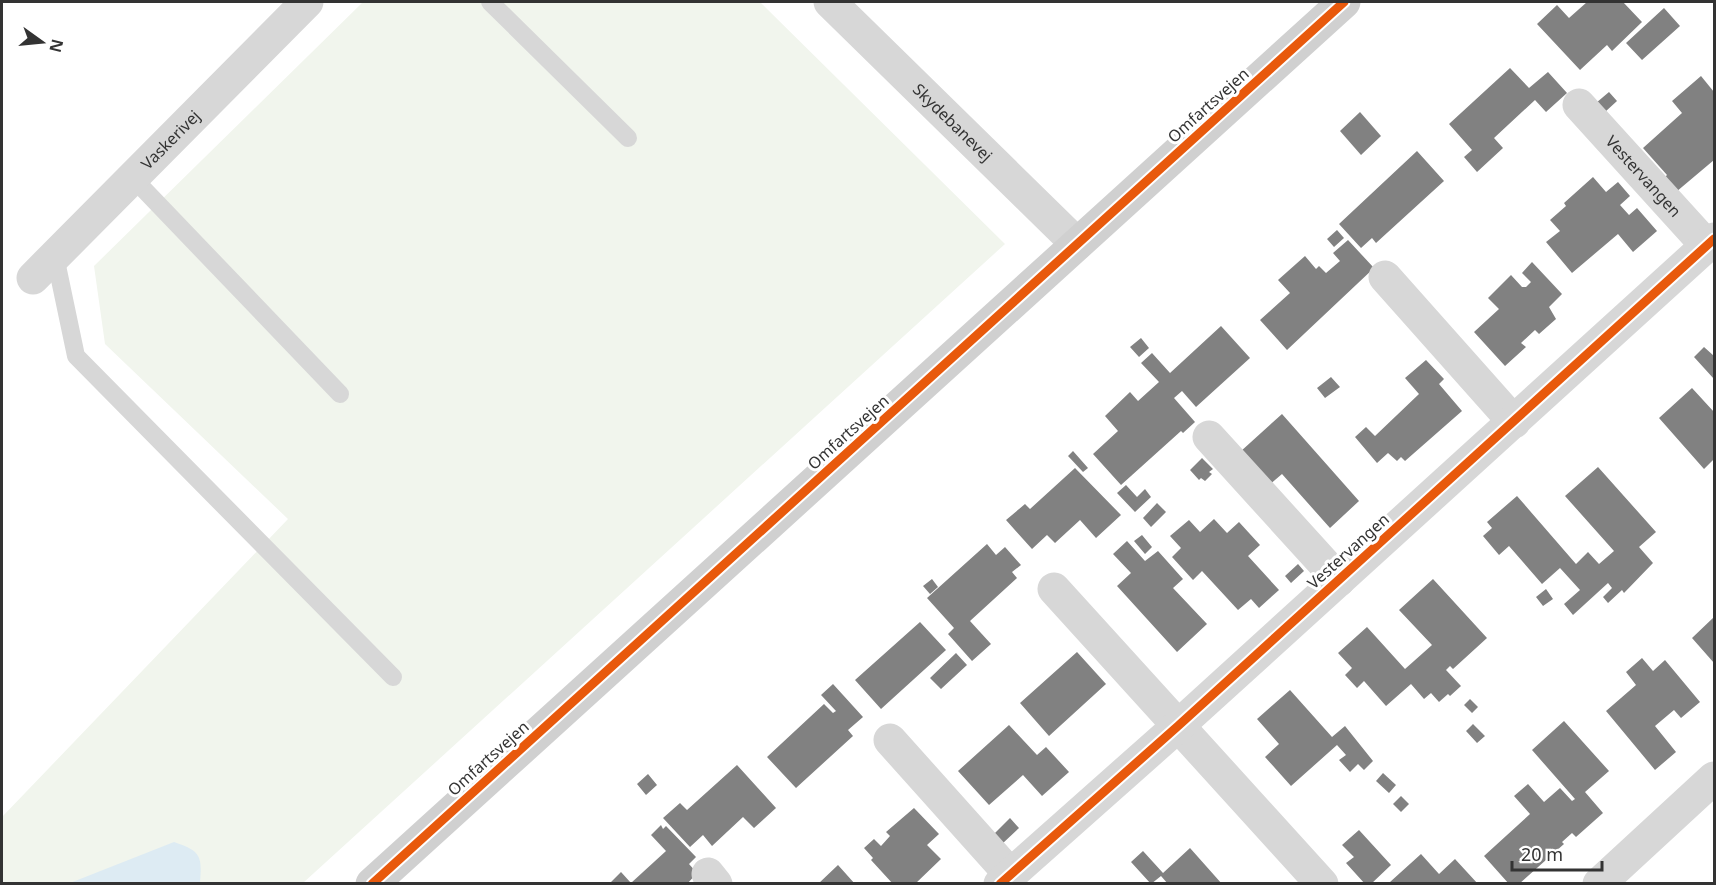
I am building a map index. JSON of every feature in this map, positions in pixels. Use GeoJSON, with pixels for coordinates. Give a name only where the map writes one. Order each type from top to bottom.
{"type":"FeatureCollection","features":[{"type":"Feature","properties":{"kind":"main road","name":"Omfartsvejen"},"geometry":{"type":"LineString","coordinates":[[372,884],[1344,2]]}},
{"type":"Feature","properties":{"kind":"street","name":"Vaskerivej"},"geometry":{"type":"LineString","coordinates":[[44,267],[307,2]]}},
{"type":"Feature","properties":{"kind":"street","name":"Skydebanevej"},"geometry":{"type":"LineString","coordinates":[[830,2],[1077,244]]}},
{"type":"Feature","properties":{"kind":"street","name":"Vestervangen"},"geometry":{"type":"LineString","coordinates":[[890,740],[1005,879],[1178,726],[1711,243],[1579,105]]}},
{"type":"Feature","properties":{"kind":"street"},"geometry":{"type":"LineString","coordinates":[[1385,277],[1514,422]]}},
{"type":"Feature","properties":{"kind":"street","name":"Vestervangen"},"geometry":{"type":"LineString","coordinates":[[1209,437],[1339,580]]}},
{"type":"Feature","properties":{"kind":"street"},"geometry":{"type":"LineString","coordinates":[[1054,589],[1322,884]]}},
{"type":"Feature","properties":{"kind":"street"},"geometry":{"type":"LineString","coordinates":[[1599,884],[1714,778]]}},
{"type":"Feature","properties":{"kind":"lane"},"geometry":{"type":"LineString","coordinates":[[490,2],[628,138]]}},
{"type":"Feature","properties":{"kind":"lane"},"geometry":{"type":"LineString","coordinates":[[132,177],[340,394]]}},
{"type":"Feature","properties":{"kind":"lane"},"geometry":{"type":"LineString","coordinates":[[44,267],[76,356],[393,677]]}},
{"type":"Feature","properties":{"kind":"shaded area"},"geometry":{"type":"Polygon","coordinates":[[[363,2],[760,2],[1005,244],[303,883],[2,883],[2,817],[288,519],[105,344],[94,266],[363,2]]]}},
{"type":"Feature","properties":{"kind":"shaded area"},"geometry":{"type":"Polygon","coordinates":[[[174,842],[190,848],[198,856],[201,866],[200,883],[70,883],[174,842]]]}},
{"type":"Feature","properties":{"kind":"building"},"geometry":{"type":"Polygon","coordinates":[[[1587,2],[1623,2],[1642,22],[1612,51],[1607,45],[1580,70],[1537,24],[1557,5],[1569,18],[1587,2]]]}},
{"type":"Feature","properties":{"kind":"building"},"geometry":{"type":"Polygon","coordinates":[[[1664,8],[1680,26],[1642,60],[1626,43],[1664,8]]]}},
{"type":"Feature","properties":{"kind":"building"},"geometry":{"type":"Polygon","coordinates":[[[1510,68],[1529,88],[1548,72],[1567,93],[1546,112],[1535,100],[1494,138],[1503,148],[1477,172],[1464,157],[1472,150],[1449,124],[1510,68]]]}},
{"type":"Feature","properties":{"kind":"building"},"geometry":{"type":"Polygon","coordinates":[[[1701,76],[1714,92],[1714,160],[1676,192],[1664,178],[1667,175],[1643,148],[1682,113],[1672,101],[1701,76]]]}},
{"type":"Feature","properties":{"kind":"building"},"geometry":{"type":"Polygon","coordinates":[[[1609,92],[1617,101],[1605,112],[1596,103],[1609,92]]]}},
{"type":"Feature","properties":{"kind":"building"},"geometry":{"type":"Polygon","coordinates":[[[1360,112],[1381,136],[1361,155],[1340,131],[1360,112]]]}},
{"type":"Feature","properties":{"kind":"building"},"geometry":{"type":"Polygon","coordinates":[[[1417,151],[1444,181],[1376,243],[1372,238],[1361,248],[1339,224],[1417,151]]]}},
{"type":"Feature","properties":{"kind":"building"},"geometry":{"type":"Polygon","coordinates":[[[1593,177],[1606,192],[1618,182],[1630,196],[1620,205],[1629,215],[1637,208],[1657,231],[1633,252],[1618,234],[1572,273],[1546,242],[1560,231],[1550,220],[1566,206],[1564,203],[1593,177]]]}},
{"type":"Feature","properties":{"kind":"building"},"geometry":{"type":"Polygon","coordinates":[[[1337,230],[1344,238],[1334,247],[1327,239],[1337,230]]]}},
{"type":"Feature","properties":{"kind":"building"},"geometry":{"type":"Polygon","coordinates":[[[1348,240],[1374,268],[1287,350],[1260,320],[1290,293],[1278,280],[1305,256],[1316,269],[1319,266],[1326,273],[1340,261],[1333,253],[1348,240]]]}},
{"type":"Feature","properties":{"kind":"building"},"geometry":{"type":"Polygon","coordinates":[[[1532,262],[1562,294],[1549,307],[1556,319],[1539,334],[1535,330],[1521,343],[1526,347],[1505,366],[1474,332],[1499,309],[1488,298],[1511,275],[1522,287],[1526,287],[1531,282],[1522,273],[1532,262]]]}},
{"type":"Feature","properties":{"kind":"building"},"geometry":{"type":"Polygon","coordinates":[[[1221,326],[1250,358],[1196,407],[1182,391],[1174,398],[1195,422],[1183,433],[1181,431],[1121,485],[1093,454],[1118,431],[1105,416],[1130,392],[1138,401],[1159,382],[1141,363],[1152,353],[1170,373],[1221,326]]]}},
{"type":"Feature","properties":{"kind":"building"},"geometry":{"type":"Polygon","coordinates":[[[1141,338],[1149,348],[1139,357],[1130,347],[1141,338]]]}},
{"type":"Feature","properties":{"kind":"building"},"geometry":{"type":"Polygon","coordinates":[[[1704,347],[1714,356],[1714,379],[1694,357],[1704,347]]]}},
{"type":"Feature","properties":{"kind":"building"},"geometry":{"type":"Polygon","coordinates":[[[1426,360],[1444,379],[1439,384],[1462,411],[1405,461],[1401,457],[1397,461],[1388,453],[1377,463],[1355,437],[1366,427],[1375,436],[1419,394],[1405,378],[1426,360]]]}},
{"type":"Feature","properties":{"kind":"building"},"geometry":{"type":"Polygon","coordinates":[[[1331,377],[1340,387],[1325,398],[1317,388],[1331,377]]]}},
{"type":"Feature","properties":{"kind":"building"},"geometry":{"type":"Polygon","coordinates":[[[1692,388],[1714,412],[1714,459],[1704,469],[1659,418],[1692,388]]]}},
{"type":"Feature","properties":{"kind":"building"},"geometry":{"type":"Polygon","coordinates":[[[1282,414],[1359,501],[1330,528],[1282,474],[1269,485],[1240,452],[1282,414]]]}},
{"type":"Feature","properties":{"kind":"building"},"geometry":{"type":"Polygon","coordinates":[[[1073,451],[1088,468],[1083,472],[1068,456],[1073,451]]]}},
{"type":"Feature","properties":{"kind":"building"},"geometry":{"type":"Polygon","coordinates":[[[1202,458],[1213,469],[1209,472],[1212,474],[1205,481],[1201,478],[1199,480],[1190,470],[1202,458]]]}},
{"type":"Feature","properties":{"kind":"building"},"geometry":{"type":"Polygon","coordinates":[[[1598,467],[1656,532],[1639,547],[1653,563],[1624,593],[1622,590],[1608,603],[1603,597],[1612,588],[1608,583],[1573,615],[1564,604],[1580,590],[1560,568],[1542,584],[1509,546],[1499,555],[1483,536],[1492,528],[1487,522],[1517,496],[1576,564],[1588,552],[1599,564],[1614,551],[1565,496],[1598,467]]]}},
{"type":"Feature","properties":{"kind":"building"},"geometry":{"type":"Polygon","coordinates":[[[1075,468],[1121,515],[1096,538],[1080,520],[1055,543],[1047,535],[1032,549],[1006,520],[1025,504],[1030,509],[1075,468]]]}},
{"type":"Feature","properties":{"kind":"building"},"geometry":{"type":"Polygon","coordinates":[[[1126,485],[1137,497],[1145,489],[1151,497],[1135,512],[1117,493],[1126,485]]]}},
{"type":"Feature","properties":{"kind":"building"},"geometry":{"type":"Polygon","coordinates":[[[1157,503],[1166,512],[1151,527],[1143,518],[1157,503]]]}},
{"type":"Feature","properties":{"kind":"building"},"geometry":{"type":"Polygon","coordinates":[[[1214,519],[1227,533],[1239,522],[1260,545],[1248,556],[1279,590],[1259,608],[1251,599],[1238,610],[1202,571],[1193,580],[1172,557],[1181,548],[1170,536],[1189,520],[1200,532],[1214,519]]]}},
{"type":"Feature","properties":{"kind":"building"},"geometry":{"type":"Polygon","coordinates":[[[1142,535],[1152,547],[1145,554],[1134,541],[1142,535]]]}},
{"type":"Feature","properties":{"kind":"building"},"geometry":{"type":"Polygon","coordinates":[[[1127,541],[1145,561],[1158,551],[1183,579],[1173,588],[1207,624],[1177,652],[1117,586],[1131,573],[1113,554],[1127,541]]]}},
{"type":"Feature","properties":{"kind":"building"},"geometry":{"type":"Polygon","coordinates":[[[987,544],[996,555],[1005,547],[1021,565],[1012,572],[1017,578],[970,621],[991,644],[972,661],[948,634],[954,628],[927,598],[987,544]]]}},
{"type":"Feature","properties":{"kind":"building"},"geometry":{"type":"Polygon","coordinates":[[[1298,564],[1304,571],[1291,583],[1285,576],[1298,564]]]}},
{"type":"Feature","properties":{"kind":"building"},"geometry":{"type":"Polygon","coordinates":[[[932,579],[938,587],[930,594],[923,586],[932,579]]]}},
{"type":"Feature","properties":{"kind":"building"},"geometry":{"type":"Polygon","coordinates":[[[1433,579],[1487,638],[1453,669],[1450,666],[1446,670],[1461,686],[1450,696],[1448,694],[1439,702],[1431,693],[1424,699],[1411,684],[1386,706],[1364,681],[1357,688],[1345,675],[1352,668],[1338,653],[1367,627],[1405,669],[1432,645],[1399,610],[1433,579]]]}},
{"type":"Feature","properties":{"kind":"building"},"geometry":{"type":"Polygon","coordinates":[[[1546,589],[1553,599],[1543,606],[1536,597],[1546,589]]]}},
{"type":"Feature","properties":{"kind":"building"},"geometry":{"type":"Polygon","coordinates":[[[1714,617],[1714,663],[1692,638],[1714,617]]]}},
{"type":"Feature","properties":{"kind":"building"},"geometry":{"type":"Polygon","coordinates":[[[920,622],[946,650],[881,709],[855,680],[920,622]]]}},
{"type":"Feature","properties":{"kind":"building"},"geometry":{"type":"Polygon","coordinates":[[[1077,652],[1106,684],[1049,736],[1020,703],[1077,652]]]}},
{"type":"Feature","properties":{"kind":"building"},"geometry":{"type":"Polygon","coordinates":[[[956,653],[967,665],[941,689],[930,678],[956,653]]]}},
{"type":"Feature","properties":{"kind":"building"},"geometry":{"type":"Polygon","coordinates":[[[1642,658],[1653,671],[1665,660],[1700,702],[1681,718],[1674,710],[1655,726],[1676,752],[1655,770],[1606,711],[1636,685],[1626,672],[1642,658]]]}},
{"type":"Feature","properties":{"kind":"building"},"geometry":{"type":"Polygon","coordinates":[[[833,684],[863,717],[848,730],[853,736],[796,788],[767,757],[824,704],[833,713],[836,711],[821,695],[833,684]]]}},
{"type":"Feature","properties":{"kind":"building"},"geometry":{"type":"Polygon","coordinates":[[[1290,690],[1332,737],[1345,726],[1373,761],[1364,770],[1358,764],[1350,772],[1339,760],[1346,755],[1337,745],[1291,786],[1265,757],[1279,744],[1257,719],[1290,690]]]}},
{"type":"Feature","properties":{"kind":"building"},"geometry":{"type":"Polygon","coordinates":[[[1470,699],[1478,707],[1472,713],[1464,705],[1470,699]]]}},
{"type":"Feature","properties":{"kind":"building"},"geometry":{"type":"Polygon","coordinates":[[[1564,721],[1609,771],[1585,792],[1603,813],[1576,837],[1572,833],[1562,842],[1564,844],[1519,884],[1509,884],[1484,856],[1530,814],[1514,796],[1528,784],[1544,802],[1560,788],[1572,801],[1575,799],[1532,750],[1564,721]]]}},
{"type":"Feature","properties":{"kind":"building"},"geometry":{"type":"Polygon","coordinates":[[[1473,724],[1485,736],[1477,743],[1466,731],[1473,724]]]}},
{"type":"Feature","properties":{"kind":"building"},"geometry":{"type":"Polygon","coordinates":[[[1009,725],[1037,755],[1046,747],[1069,772],[1042,796],[1023,775],[989,805],[958,771],[1009,725]]]}},
{"type":"Feature","properties":{"kind":"building"},"geometry":{"type":"Polygon","coordinates":[[[737,765],[776,808],[754,828],[743,817],[712,846],[703,835],[690,847],[663,818],[680,803],[687,810],[737,765]]]}},
{"type":"Feature","properties":{"kind":"building"},"geometry":{"type":"Polygon","coordinates":[[[1383,773],[1396,785],[1389,793],[1376,781],[1383,773]]]}},
{"type":"Feature","properties":{"kind":"building"},"geometry":{"type":"Polygon","coordinates":[[[648,774],[657,785],[646,795],[637,784],[648,774]]]}},
{"type":"Feature","properties":{"kind":"building"},"geometry":{"type":"Polygon","coordinates":[[[1401,796],[1409,804],[1401,812],[1393,804],[1401,796]]]}},
{"type":"Feature","properties":{"kind":"building"},"geometry":{"type":"Polygon","coordinates":[[[914,808],[939,834],[927,845],[941,859],[915,884],[893,884],[871,860],[873,858],[864,848],[874,839],[881,846],[890,836],[886,832],[914,808]]]}},
{"type":"Feature","properties":{"kind":"building"},"geometry":{"type":"Polygon","coordinates":[[[1010,818],[1019,828],[1002,844],[993,835],[1010,818]]]}},
{"type":"Feature","properties":{"kind":"building"},"geometry":{"type":"Polygon","coordinates":[[[661,825],[663,829],[666,826],[696,857],[689,864],[697,873],[687,884],[609,884],[621,872],[631,883],[666,851],[651,835],[661,825]]]}},
{"type":"Feature","properties":{"kind":"building"},"geometry":{"type":"Polygon","coordinates":[[[1359,830],[1391,865],[1371,884],[1365,884],[1346,863],[1354,857],[1342,845],[1359,830]]]}},
{"type":"Feature","properties":{"kind":"building"},"geometry":{"type":"Polygon","coordinates":[[[1190,848],[1222,884],[1168,884],[1161,876],[1151,884],[1131,862],[1143,851],[1163,873],[1190,848]]]}},
{"type":"Feature","properties":{"kind":"building"},"geometry":{"type":"Polygon","coordinates":[[[1421,854],[1439,874],[1455,859],[1478,884],[1391,884],[1390,882],[1421,854]]]}},
{"type":"Feature","properties":{"kind":"building"},"geometry":{"type":"Polygon","coordinates":[[[838,865],[855,884],[818,884],[838,865]]]}},
{"type":"Feature","properties":{"kind":"cycle path"},"geometry":{"type":"LineString","coordinates":[[372,884],[1344,2]]}},
{"type":"Feature","properties":{"kind":"cycle path"},"geometry":{"type":"LineString","coordinates":[[1000,884],[1178,726],[1714,239]]}}]}
